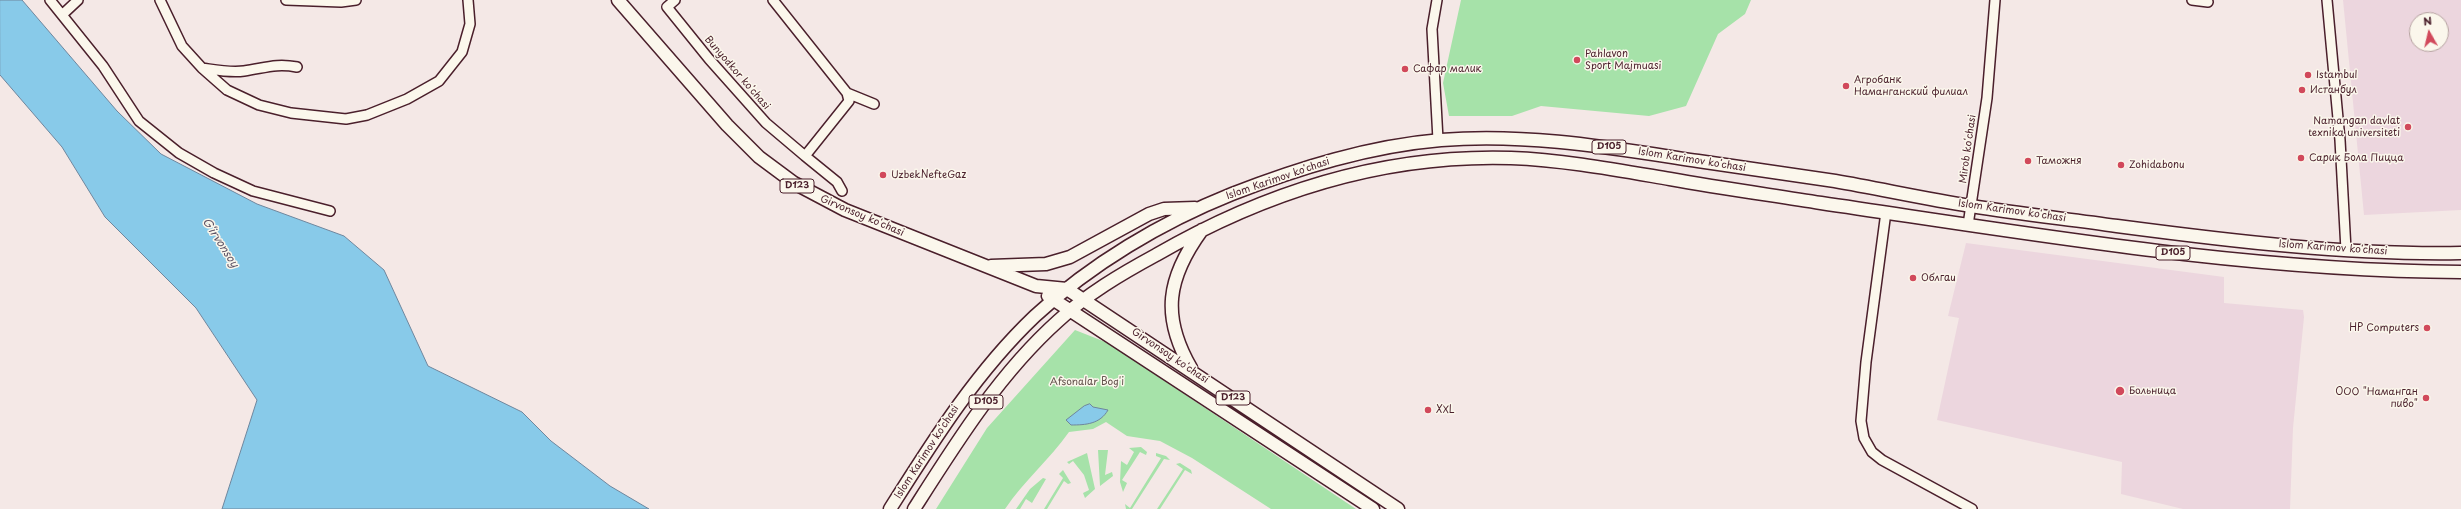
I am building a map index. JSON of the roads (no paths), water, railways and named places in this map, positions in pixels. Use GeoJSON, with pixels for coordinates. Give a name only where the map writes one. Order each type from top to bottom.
{"type":"FeatureCollection","features":[{"type":"Feature","properties":{"kind":"main road","name":"Girvonsoy koʻchasi"},"geometry":{"type":"LineString","coordinates":[[618,0],[727,125],[776,171],[803,190],[836,206],[1036,286],[1067,289],[1193,371],[1398,509]]}},
{"type":"Feature","properties":{"kind":"main road","name":"Islom Karimov koʻchasi"},"geometry":{"type":"LineString","coordinates":[[890,509],[956,408],[995,356],[1067,289],[1142,237],[1199,208],[1259,184],[1331,160],[1438,140],[1544,139],[1597,145],[1836,182],[1971,206],[2246,242],[2346,250],[2421,254],[2461,254]]}},
{"type":"Feature","properties":{"kind":"main road","name":"Islom Karimov koʻchasi"},"geometry":{"type":"LineString","coordinates":[[914,509],[950,452],[1015,365],[1083,299],[1204,227],[1287,192],[1349,174],[1424,162],[1475,158],[1564,162],[1968,225],[2181,254],[2369,270],[2461,272]]}},
{"type":"Feature","properties":{"kind":"main road"},"geometry":{"type":"LineString","coordinates":[[1695,183],[1698,161]]}},
{"type":"Feature","properties":{"kind":"main road"},"geometry":{"type":"LineString","coordinates":[[984,266],[1046,264],[1070,256],[1149,214],[1164,210],[1199,208]]}},
{"type":"Feature","properties":{"kind":"main road"},"geometry":{"type":"LineString","coordinates":[[1193,371],[1174,332],[1170,301],[1173,286],[1180,268],[1204,227]]}},
{"type":"Feature","properties":{"kind":"main road","name":"Girvonsoy koʻchasi"},"geometry":{"type":"LineString","coordinates":[[1036,286],[1053,301]]}},
{"type":"Feature","properties":{"kind":"main road","name":"D123"},"geometry":{"type":"LineString","coordinates":[[1053,301],[1070,310]]}},
{"type":"Feature","properties":{"kind":"main road","name":"Girvonsoy koʻchasi"},"geometry":{"type":"LineString","coordinates":[[1070,310],[1373,509]]}},
{"type":"Feature","properties":{"kind":"street"},"geometry":{"type":"LineString","coordinates":[[50,0],[63,14],[103,66],[139,121],[179,153],[214,173],[253,191],[330,211]]}},
{"type":"Feature","properties":{"kind":"street"},"geometry":{"type":"LineString","coordinates":[[63,14],[78,0]]}},
{"type":"Feature","properties":{"kind":"street"},"geometry":{"type":"LineString","coordinates":[[160,0],[182,46],[202,68],[228,90],[259,105],[292,113],[346,119],[367,115],[408,98],[439,81],[462,52],[470,24],[468,0]]}},
{"type":"Feature","properties":{"kind":"street"},"geometry":{"type":"LineString","coordinates":[[286,0],[341,2],[356,0]]}},
{"type":"Feature","properties":{"kind":"street","name":"Bunyodkor koʻchasi"},"geometry":{"type":"LineString","coordinates":[[675,0],[667,7],[709,59],[766,123],[837,182],[842,191]]}},
{"type":"Feature","properties":{"kind":"street"},"geometry":{"type":"LineString","coordinates":[[773,0],[847,93],[849,102],[842,113],[805,156]]}},
{"type":"Feature","properties":{"kind":"street"},"geometry":{"type":"LineString","coordinates":[[1437,0],[1432,29],[1438,140]]}},
{"type":"Feature","properties":{"kind":"street","name":"Mirob koʻchasi"},"geometry":{"type":"LineString","coordinates":[[1968,225],[1987,98],[1994,0]]}},
{"type":"Feature","properties":{"kind":"street"},"geometry":{"type":"LineString","coordinates":[[2192,0],[2208,2]]}},
{"type":"Feature","properties":{"kind":"street"},"geometry":{"type":"LineString","coordinates":[[2327,0],[2340,140],[2346,250]]}},
{"type":"Feature","properties":{"kind":"street"},"geometry":{"type":"LineString","coordinates":[[202,68],[237,71],[273,64],[297,67]]}},
{"type":"Feature","properties":{"kind":"street"},"geometry":{"type":"LineString","coordinates":[[847,93],[874,104]]}},
{"type":"Feature","properties":{"kind":"street"},"geometry":{"type":"LineString","coordinates":[[1886,212],[1866,362],[1861,421],[1864,438],[1872,452],[1882,460],[1972,509]]}},
{"type":"Feature","properties":{"kind":"water","name":"G‘irvonsoy"},"geometry":{"type":"Polygon","coordinates":[[[0,0],[22,0],[117,111],[161,154],[257,204],[344,236],[384,270],[428,366],[522,412],[551,441],[610,486],[649,509],[222,509],[257,400],[196,308],[105,217],[62,147],[0,75],[0,0]]]}},
{"type":"Feature","properties":{"kind":"water"},"geometry":{"type":"Polygon","coordinates":[[[1090,404],[1093,407],[1108,410],[1105,415],[1092,423],[1071,425],[1066,420],[1084,406],[1090,404]]]}},
{"type":"Feature","properties":{"kind":"place","name":"Pahlavon Sport Majmuasi"},"geometry":{"type":"Point","coordinates":[1577,60]}},
{"type":"Feature","properties":{"kind":"place","name":"Сафар малик"},"geometry":{"type":"Point","coordinates":[1405,69]}},
{"type":"Feature","properties":{"kind":"place","name":"Istambul"},"geometry":{"type":"Point","coordinates":[2308,75]}},
{"type":"Feature","properties":{"kind":"place","name":"Агробанк Наманганский филиал"},"geometry":{"type":"Point","coordinates":[1846,86]}},
{"type":"Feature","properties":{"kind":"place","name":"Истанбул"},"geometry":{"type":"Point","coordinates":[2302,90]}},
{"type":"Feature","properties":{"kind":"place","name":"Namangan davlat texnika universiteti"},"geometry":{"type":"Point","coordinates":[2408,127]}},
{"type":"Feature","properties":{"kind":"place","name":"Сарик Бола Пицца"},"geometry":{"type":"Point","coordinates":[2301,158]}},
{"type":"Feature","properties":{"kind":"place","name":"Таможня"},"geometry":{"type":"Point","coordinates":[2028,161]}},
{"type":"Feature","properties":{"kind":"place","name":"Zohidabonu"},"geometry":{"type":"Point","coordinates":[2121,165]}},
{"type":"Feature","properties":{"kind":"place","name":"UzbekNefteGaz"},"geometry":{"type":"Point","coordinates":[883,175]}},
{"type":"Feature","properties":{"kind":"place","name":"Облгаи"},"geometry":{"type":"Point","coordinates":[1913,278]}},
{"type":"Feature","properties":{"kind":"place","name":"HP Computers"},"geometry":{"type":"Point","coordinates":[2427,328]}},
{"type":"Feature","properties":{"kind":"place","name":"Больница"},"geometry":{"type":"Point","coordinates":[2120,391]}},
{"type":"Feature","properties":{"kind":"place","name":"ООО \"Наманган пиво\""},"geometry":{"type":"Point","coordinates":[2426,398]}},
{"type":"Feature","properties":{"kind":"place","name":"XXL"},"geometry":{"type":"Point","coordinates":[1428,410]}},
{"type":"Feature","properties":{"kind":"park label","name":"Afsonalar Bog'i"},"geometry":{"type":"Point","coordinates":[1087,382]}}]}
